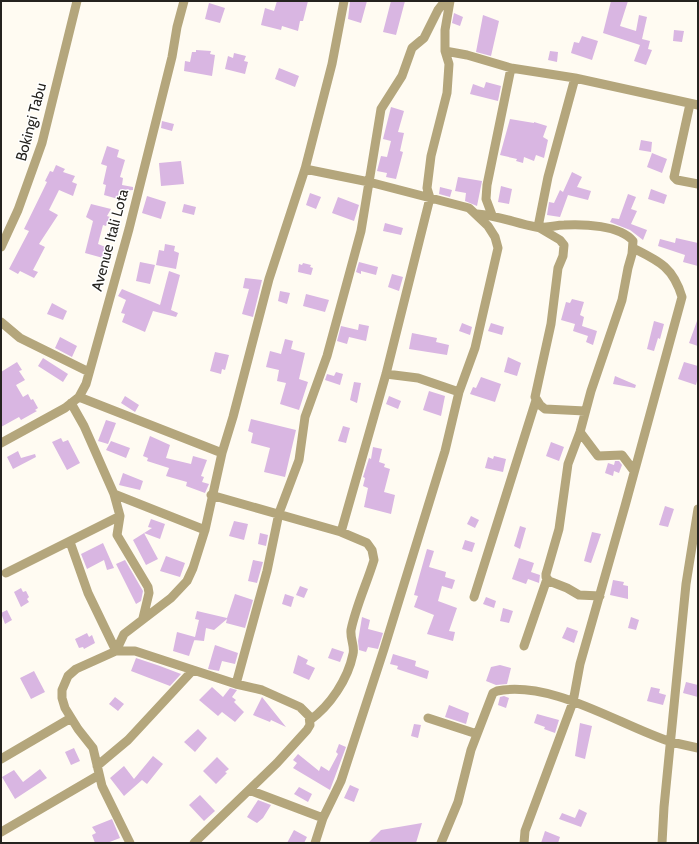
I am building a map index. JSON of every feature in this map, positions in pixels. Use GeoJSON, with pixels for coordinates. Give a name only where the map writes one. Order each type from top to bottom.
{"type":"FeatureCollection","features":[{"type":"Feature","properties":{"kind":"street","name":"Bokingi Tabu"},"geometry":{"type":"LineString","coordinates":[[1,247],[18,210],[42,143],[77,1]]}},
{"type":"Feature","properties":{"kind":"street","name":"Avenue Itali Lota"},"geometry":{"type":"LineString","coordinates":[[1,443],[71,404],[79,397],[86,384],[129,229],[172,58],[178,21],[184,1]]}},
{"type":"Feature","properties":{"kind":"street"},"geometry":{"type":"LineString","coordinates":[[116,651],[124,634],[171,598],[187,581],[205,530],[211,495],[269,279],[305,169],[332,64],[344,1]]}},
{"type":"Feature","properties":{"kind":"street"},"geometry":{"type":"LineString","coordinates":[[236,684],[267,571],[279,513],[297,468],[306,416],[327,356],[361,231],[380,109],[402,76],[412,48],[424,38],[438,10],[445,1]]}},
{"type":"Feature","properties":{"kind":"street"},"geometry":{"type":"LineString","coordinates":[[341,532],[386,374],[430,198],[426,188],[431,156],[447,93],[449,64],[445,51],[445,30],[450,1]]}},
{"type":"Feature","properties":{"kind":"street"},"geometry":{"type":"LineString","coordinates":[[445,51],[467,55],[511,68],[575,78],[694,104],[674,177],[677,180],[698,184]]}},
{"type":"Feature","properties":{"kind":"street"},"geometry":{"type":"LineString","coordinates":[[492,215],[486,199],[487,185],[511,68]]}},
{"type":"Feature","properties":{"kind":"street"},"geometry":{"type":"LineString","coordinates":[[538,227],[548,177],[575,78]]}},
{"type":"Feature","properties":{"kind":"street"},"geometry":{"type":"LineString","coordinates":[[305,169],[369,182],[469,208],[488,226],[495,236],[498,248],[475,348],[459,392],[445,451],[382,657],[341,781],[323,818],[315,843]]}},
{"type":"Feature","properties":{"kind":"street"},"geometry":{"type":"LineString","coordinates":[[474,597],[536,400],[536,392],[551,324],[558,268],[563,256],[564,245],[560,240],[538,227],[492,215],[477,214]]}},
{"type":"Feature","properties":{"kind":"street"},"geometry":{"type":"LineString","coordinates":[[524,646],[547,579],[546,574],[558,529],[566,474],[580,432],[585,411],[622,300],[634,248],[633,242],[627,236],[595,225],[564,224],[538,227]]}},
{"type":"Feature","properties":{"kind":"street"},"geometry":{"type":"LineString","coordinates":[[524,843],[525,831],[573,702],[580,664],[669,350],[682,296],[676,281],[665,265],[634,248]]}},
{"type":"Feature","properties":{"kind":"street"},"geometry":{"type":"LineString","coordinates":[[1,322],[25,341],[89,372]]}},
{"type":"Feature","properties":{"kind":"street"},"geometry":{"type":"LineString","coordinates":[[386,374],[418,378],[459,392]]}},
{"type":"Feature","properties":{"kind":"street"},"geometry":{"type":"LineString","coordinates":[[79,397],[222,453]]}},
{"type":"Feature","properties":{"kind":"street"},"geometry":{"type":"LineString","coordinates":[[536,400],[545,409],[585,411]]}},
{"type":"Feature","properties":{"kind":"street"},"geometry":{"type":"LineString","coordinates":[[71,404],[84,426],[114,494],[120,516],[117,535],[148,587],[149,593],[143,618]]}},
{"type":"Feature","properties":{"kind":"street"},"geometry":{"type":"LineString","coordinates":[[580,432],[598,456],[622,455],[634,471]]}},
{"type":"Feature","properties":{"kind":"street"},"geometry":{"type":"LineString","coordinates":[[114,494],[205,530]]}},
{"type":"Feature","properties":{"kind":"street"},"geometry":{"type":"LineString","coordinates":[[194,843],[249,790],[307,730],[310,720],[323,710],[336,691],[351,661],[353,651],[351,631],[374,560],[372,550],[367,543],[341,532],[279,513],[211,495]]}},
{"type":"Feature","properties":{"kind":"street"},"geometry":{"type":"LineString","coordinates":[[662,843],[690,548],[698,509]]}},
{"type":"Feature","properties":{"kind":"street"},"geometry":{"type":"LineString","coordinates":[[6,573],[120,516]]}},
{"type":"Feature","properties":{"kind":"street"},"geometry":{"type":"LineString","coordinates":[[70,542],[88,593],[116,651]]}},
{"type":"Feature","properties":{"kind":"street"},"geometry":{"type":"LineString","coordinates":[[547,579],[568,588],[579,595],[600,596]]}},
{"type":"Feature","properties":{"kind":"street"},"geometry":{"type":"LineString","coordinates":[[130,843],[98,771],[93,748],[71,718],[62,698],[64,682],[76,669],[116,651],[135,651],[236,684],[262,690],[300,707],[307,712],[310,720]]}},
{"type":"Feature","properties":{"kind":"street"},"geometry":{"type":"LineString","coordinates":[[1,832],[98,771],[193,670]]}},
{"type":"Feature","properties":{"kind":"street"},"geometry":{"type":"LineString","coordinates":[[442,843],[458,802],[471,750],[493,693],[497,691],[528,689],[573,702],[671,742],[698,748]]}},
{"type":"Feature","properties":{"kind":"street"},"geometry":{"type":"LineString","coordinates":[[1,759],[71,718]]}},
{"type":"Feature","properties":{"kind":"street"},"geometry":{"type":"LineString","coordinates":[[428,718],[477,734]]}},
{"type":"Feature","properties":{"kind":"street"},"geometry":{"type":"LineString","coordinates":[[249,790],[323,818]]}},
{"type":"Feature","properties":{"kind":"building"},"geometry":{"type":"Polygon","coordinates":[[[277,1],[308,1],[303,21],[300,21],[298,31],[282,26],[281,30],[261,25],[265,8],[274,11],[277,1]]]}},
{"type":"Feature","properties":{"kind":"building"},"geometry":{"type":"Polygon","coordinates":[[[350,1],[367,1],[361,23],[348,19],[350,1]]]}},
{"type":"Feature","properties":{"kind":"building"},"geometry":{"type":"Polygon","coordinates":[[[391,1],[405,1],[396,35],[383,32],[391,1]]]}},
{"type":"Feature","properties":{"kind":"building"},"geometry":{"type":"Polygon","coordinates":[[[611,1],[628,1],[620,26],[636,31],[639,15],[647,17],[642,39],[650,41],[648,49],[652,50],[646,65],[634,61],[640,45],[603,33],[611,1]]]}},
{"type":"Feature","properties":{"kind":"building"},"geometry":{"type":"Polygon","coordinates":[[[209,3],[225,8],[220,23],[205,19],[209,3]]]}},
{"type":"Feature","properties":{"kind":"building"},"geometry":{"type":"Polygon","coordinates":[[[454,13],[463,17],[460,26],[452,23],[454,13]]]}},
{"type":"Feature","properties":{"kind":"building"},"geometry":{"type":"Polygon","coordinates":[[[483,15],[499,21],[491,56],[476,52],[483,15]]]}},
{"type":"Feature","properties":{"kind":"building"},"geometry":{"type":"Polygon","coordinates":[[[674,30],[684,31],[682,42],[673,41],[674,30]]]}},
{"type":"Feature","properties":{"kind":"building"},"geometry":{"type":"Polygon","coordinates":[[[582,36],[598,41],[592,60],[571,53],[574,42],[579,43],[582,36]]]}},
{"type":"Feature","properties":{"kind":"building"},"geometry":{"type":"Polygon","coordinates":[[[196,50],[211,51],[210,54],[215,55],[212,76],[184,71],[185,61],[190,62],[192,52],[196,52],[196,50]]]}},
{"type":"Feature","properties":{"kind":"building"},"geometry":{"type":"Polygon","coordinates":[[[550,51],[558,52],[557,62],[548,60],[550,51]]]}},
{"type":"Feature","properties":{"kind":"building"},"geometry":{"type":"Polygon","coordinates":[[[234,53],[246,56],[244,61],[248,62],[245,74],[225,69],[228,56],[233,58],[234,53]]]}},
{"type":"Feature","properties":{"kind":"building"},"geometry":{"type":"Polygon","coordinates":[[[279,68],[299,76],[295,87],[275,79],[279,68]]]}},
{"type":"Feature","properties":{"kind":"building"},"geometry":{"type":"Polygon","coordinates":[[[486,82],[501,86],[498,101],[470,94],[473,84],[484,88],[486,82]]]}},
{"type":"Feature","properties":{"kind":"building"},"geometry":{"type":"Polygon","coordinates":[[[391,107],[404,111],[398,132],[404,133],[400,151],[403,152],[396,179],[386,177],[387,173],[377,171],[381,156],[387,157],[391,141],[383,139],[391,107]]]}},
{"type":"Feature","properties":{"kind":"building"},"geometry":{"type":"Polygon","coordinates":[[[510,119],[534,122],[547,126],[543,137],[548,140],[544,158],[536,155],[534,161],[524,157],[523,163],[516,161],[517,159],[500,155],[510,119]]]}},
{"type":"Feature","properties":{"kind":"building"},"geometry":{"type":"Polygon","coordinates":[[[162,121],[174,124],[172,131],[161,128],[162,121]]]}},
{"type":"Feature","properties":{"kind":"building"},"geometry":{"type":"Polygon","coordinates":[[[641,140],[652,142],[651,152],[639,150],[641,140]]]}},
{"type":"Feature","properties":{"kind":"building"},"geometry":{"type":"Polygon","coordinates":[[[107,146],[119,150],[117,157],[125,160],[120,177],[123,178],[122,185],[133,187],[133,190],[120,191],[118,199],[104,195],[106,185],[103,184],[107,166],[101,164],[107,146]]]}},
{"type":"Feature","properties":{"kind":"building"},"geometry":{"type":"Polygon","coordinates":[[[652,153],[667,159],[662,173],[647,167],[652,153]]]}},
{"type":"Feature","properties":{"kind":"building"},"geometry":{"type":"Polygon","coordinates":[[[181,161],[184,184],[161,186],[159,163],[181,161]]]}},
{"type":"Feature","properties":{"kind":"building"},"geometry":{"type":"Polygon","coordinates":[[[56,165],[65,169],[63,172],[75,176],[72,182],[77,184],[73,196],[59,190],[49,210],[58,215],[39,244],[45,247],[33,270],[38,272],[34,278],[20,271],[18,274],[9,269],[29,231],[24,229],[47,182],[45,181],[50,171],[53,172],[56,165]]]}},
{"type":"Feature","properties":{"kind":"building"},"geometry":{"type":"Polygon","coordinates":[[[572,172],[582,177],[577,187],[591,191],[588,200],[568,195],[560,217],[547,215],[549,202],[554,203],[560,190],[563,192],[572,172]]]}},
{"type":"Feature","properties":{"kind":"building"},"geometry":{"type":"Polygon","coordinates":[[[458,177],[482,181],[477,206],[465,201],[466,193],[455,191],[458,177]]]}},
{"type":"Feature","properties":{"kind":"building"},"geometry":{"type":"Polygon","coordinates":[[[501,186],[512,189],[509,204],[498,202],[501,186]]]}},
{"type":"Feature","properties":{"kind":"building"},"geometry":{"type":"Polygon","coordinates":[[[440,187],[452,190],[450,197],[439,194],[440,187]]]}},
{"type":"Feature","properties":{"kind":"building"},"geometry":{"type":"Polygon","coordinates":[[[651,189],[667,195],[664,204],[648,199],[651,189]]]}},
{"type":"Feature","properties":{"kind":"building"},"geometry":{"type":"Polygon","coordinates":[[[310,193],[321,197],[316,209],[306,205],[310,193]]]}},
{"type":"Feature","properties":{"kind":"building"},"geometry":{"type":"Polygon","coordinates":[[[628,194],[636,197],[631,209],[637,211],[631,224],[647,230],[643,240],[630,230],[610,222],[612,218],[619,219],[628,194]]]}},
{"type":"Feature","properties":{"kind":"building"},"geometry":{"type":"Polygon","coordinates":[[[147,196],[166,202],[161,219],[142,213],[147,196]]]}},
{"type":"Feature","properties":{"kind":"building"},"geometry":{"type":"Polygon","coordinates":[[[338,197],[359,205],[354,221],[332,213],[338,197]]]}},
{"type":"Feature","properties":{"kind":"building"},"geometry":{"type":"Polygon","coordinates":[[[91,204],[111,209],[107,216],[110,217],[106,226],[103,225],[98,244],[113,250],[109,263],[102,260],[103,258],[85,253],[93,221],[86,217],[91,204]]]}},
{"type":"Feature","properties":{"kind":"building"},"geometry":{"type":"Polygon","coordinates":[[[184,204],[196,207],[194,215],[182,212],[184,204]]]}},
{"type":"Feature","properties":{"kind":"building"},"geometry":{"type":"Polygon","coordinates":[[[385,223],[403,228],[401,235],[383,231],[385,223]]]}},
{"type":"Feature","properties":{"kind":"building"},"geometry":{"type":"Polygon","coordinates":[[[676,238],[698,243],[698,266],[683,262],[685,255],[658,246],[660,239],[675,243],[676,238]]]}},
{"type":"Feature","properties":{"kind":"building"},"geometry":{"type":"Polygon","coordinates":[[[165,244],[175,246],[174,251],[179,253],[176,269],[156,265],[159,250],[164,251],[165,244]]]}},
{"type":"Feature","properties":{"kind":"building"},"geometry":{"type":"Polygon","coordinates":[[[140,262],[155,265],[150,284],[136,281],[140,262]]]}},
{"type":"Feature","properties":{"kind":"building"},"geometry":{"type":"Polygon","coordinates":[[[359,262],[378,267],[376,275],[361,271],[361,274],[356,272],[359,262]]]}},
{"type":"Feature","properties":{"kind":"building"},"geometry":{"type":"Polygon","coordinates":[[[303,263],[311,265],[310,267],[313,268],[311,275],[298,272],[299,264],[302,265],[303,263]]]}},
{"type":"Feature","properties":{"kind":"building"},"geometry":{"type":"Polygon","coordinates":[[[169,271],[180,275],[171,310],[178,313],[176,317],[153,311],[145,332],[122,322],[125,314],[121,313],[126,300],[118,296],[122,289],[160,305],[169,271]]]}},
{"type":"Feature","properties":{"kind":"building"},"geometry":{"type":"Polygon","coordinates":[[[392,274],[403,277],[399,291],[388,287],[392,274]]]}},
{"type":"Feature","properties":{"kind":"building"},"geometry":{"type":"Polygon","coordinates":[[[245,278],[262,280],[253,317],[242,314],[249,289],[243,288],[245,278]]]}},
{"type":"Feature","properties":{"kind":"building"},"geometry":{"type":"Polygon","coordinates":[[[280,291],[290,293],[287,304],[278,301],[280,291]]]}},
{"type":"Feature","properties":{"kind":"building"},"geometry":{"type":"Polygon","coordinates":[[[306,294],[329,300],[325,312],[303,306],[306,294]]]}},
{"type":"Feature","properties":{"kind":"building"},"geometry":{"type":"Polygon","coordinates":[[[572,299],[584,302],[580,315],[584,317],[582,326],[597,331],[593,345],[586,342],[588,336],[573,331],[575,324],[561,320],[566,302],[570,303],[572,299]]]}},
{"type":"Feature","properties":{"kind":"building"},"geometry":{"type":"Polygon","coordinates":[[[52,303],[67,311],[63,320],[47,314],[52,303]]]}},
{"type":"Feature","properties":{"kind":"building"},"geometry":{"type":"Polygon","coordinates":[[[654,321],[664,324],[660,339],[658,338],[654,351],[647,349],[654,321]]]}},
{"type":"Feature","properties":{"kind":"building"},"geometry":{"type":"Polygon","coordinates":[[[698,321],[698,346],[689,343],[698,321]]]}},
{"type":"Feature","properties":{"kind":"building"},"geometry":{"type":"Polygon","coordinates":[[[462,323],[472,327],[470,335],[459,331],[462,323]]]}},
{"type":"Feature","properties":{"kind":"building"},"geometry":{"type":"Polygon","coordinates":[[[491,323],[504,327],[502,335],[488,331],[491,323]]]}},
{"type":"Feature","properties":{"kind":"building"},"geometry":{"type":"Polygon","coordinates":[[[359,324],[369,326],[366,341],[349,337],[347,344],[337,341],[341,326],[358,330],[359,324]]]}},
{"type":"Feature","properties":{"kind":"building"},"geometry":{"type":"Polygon","coordinates":[[[412,333],[437,338],[436,342],[449,345],[447,355],[409,349],[412,333]]]}},
{"type":"Feature","properties":{"kind":"building"},"geometry":{"type":"Polygon","coordinates":[[[60,337],[77,346],[72,357],[55,348],[60,337]]]}},
{"type":"Feature","properties":{"kind":"building"},"geometry":{"type":"Polygon","coordinates":[[[285,339],[293,341],[291,349],[305,353],[299,379],[308,382],[299,410],[280,404],[286,383],[277,381],[279,370],[266,367],[270,351],[281,354],[285,339]]]}},
{"type":"Feature","properties":{"kind":"building"},"geometry":{"type":"Polygon","coordinates":[[[215,352],[229,355],[225,370],[222,369],[221,374],[210,371],[215,352]]]}},
{"type":"Feature","properties":{"kind":"building"},"geometry":{"type":"Polygon","coordinates":[[[508,357],[521,363],[517,376],[504,372],[508,357]]]}},
{"type":"Feature","properties":{"kind":"building"},"geometry":{"type":"Polygon","coordinates":[[[43,358],[68,374],[63,382],[38,366],[43,358]]]}},
{"type":"Feature","properties":{"kind":"building"},"geometry":{"type":"Polygon","coordinates":[[[17,362],[22,370],[19,371],[25,380],[16,385],[23,397],[28,394],[38,408],[35,410],[37,411],[21,420],[19,417],[1,427],[1,372],[17,362]]]}},
{"type":"Feature","properties":{"kind":"building"},"geometry":{"type":"Polygon","coordinates":[[[684,362],[698,366],[696,385],[678,379],[684,362]]]}},
{"type":"Feature","properties":{"kind":"building"},"geometry":{"type":"Polygon","coordinates":[[[336,372],[343,374],[340,385],[325,380],[327,374],[334,376],[336,372]]]}},
{"type":"Feature","properties":{"kind":"building"},"geometry":{"type":"Polygon","coordinates":[[[615,376],[636,385],[635,388],[613,384],[615,376]]]}},
{"type":"Feature","properties":{"kind":"building"},"geometry":{"type":"Polygon","coordinates":[[[481,377],[501,384],[495,402],[470,394],[473,387],[476,388],[481,377]]]}},
{"type":"Feature","properties":{"kind":"building"},"geometry":{"type":"Polygon","coordinates":[[[354,382],[361,383],[357,403],[350,400],[354,382]]]}},
{"type":"Feature","properties":{"kind":"building"},"geometry":{"type":"Polygon","coordinates":[[[429,391],[445,396],[441,416],[423,410],[429,391]]]}},
{"type":"Feature","properties":{"kind":"building"},"geometry":{"type":"Polygon","coordinates":[[[125,396],[139,405],[135,412],[121,403],[125,396]]]}},
{"type":"Feature","properties":{"kind":"building"},"geometry":{"type":"Polygon","coordinates":[[[389,396],[401,401],[398,409],[386,404],[389,396]]]}},
{"type":"Feature","properties":{"kind":"building"},"geometry":{"type":"Polygon","coordinates":[[[251,419],[296,430],[285,477],[264,472],[270,448],[251,443],[253,433],[248,431],[251,419]]]}},
{"type":"Feature","properties":{"kind":"building"},"geometry":{"type":"Polygon","coordinates":[[[106,420],[116,423],[108,444],[98,441],[106,420]]]}},
{"type":"Feature","properties":{"kind":"building"},"geometry":{"type":"Polygon","coordinates":[[[343,426],[350,428],[346,443],[338,441],[343,426]]]}},
{"type":"Feature","properties":{"kind":"building"},"geometry":{"type":"Polygon","coordinates":[[[150,436],[170,445],[166,458],[191,464],[193,456],[207,460],[201,476],[204,477],[202,482],[209,484],[205,493],[186,486],[187,482],[166,476],[169,468],[147,461],[148,458],[143,456],[150,436]]]}},
{"type":"Feature","properties":{"kind":"building"},"geometry":{"type":"Polygon","coordinates":[[[61,438],[63,442],[68,440],[80,463],[67,470],[52,442],[61,438]]]}},
{"type":"Feature","properties":{"kind":"building"},"geometry":{"type":"Polygon","coordinates":[[[111,441],[130,448],[126,458],[106,450],[111,441]]]}},
{"type":"Feature","properties":{"kind":"building"},"geometry":{"type":"Polygon","coordinates":[[[551,442],[564,447],[559,461],[546,456],[551,442]]]}},
{"type":"Feature","properties":{"kind":"building"},"geometry":{"type":"Polygon","coordinates":[[[373,447],[382,449],[379,462],[385,464],[384,467],[390,469],[384,492],[395,495],[391,514],[364,507],[368,488],[363,486],[365,478],[363,477],[369,458],[371,459],[373,447]]]}},
{"type":"Feature","properties":{"kind":"building"},"geometry":{"type":"Polygon","coordinates":[[[18,451],[21,458],[35,454],[36,457],[13,469],[7,457],[18,451]]]}},
{"type":"Feature","properties":{"kind":"building"},"geometry":{"type":"Polygon","coordinates":[[[494,456],[506,459],[503,472],[485,468],[488,457],[493,459],[494,456]]]}},
{"type":"Feature","properties":{"kind":"building"},"geometry":{"type":"Polygon","coordinates":[[[615,461],[619,461],[622,465],[619,473],[614,471],[613,476],[605,473],[608,463],[614,465],[615,461]]]}},
{"type":"Feature","properties":{"kind":"building"},"geometry":{"type":"Polygon","coordinates":[[[123,473],[143,481],[140,490],[119,485],[123,473]]]}},
{"type":"Feature","properties":{"kind":"building"},"geometry":{"type":"Polygon","coordinates":[[[665,506],[674,509],[668,527],[659,525],[665,506]]]}},
{"type":"Feature","properties":{"kind":"building"},"geometry":{"type":"Polygon","coordinates":[[[471,516],[479,520],[475,528],[467,524],[471,516]]]}},
{"type":"Feature","properties":{"kind":"building"},"geometry":{"type":"Polygon","coordinates":[[[151,519],[165,524],[160,539],[144,533],[152,528],[148,527],[151,519]]]}},
{"type":"Feature","properties":{"kind":"building"},"geometry":{"type":"Polygon","coordinates":[[[234,521],[248,524],[244,540],[229,536],[234,521]]]}},
{"type":"Feature","properties":{"kind":"building"},"geometry":{"type":"Polygon","coordinates":[[[520,526],[526,528],[520,549],[514,546],[520,526]]]}},
{"type":"Feature","properties":{"kind":"building"},"geometry":{"type":"Polygon","coordinates":[[[592,532],[601,534],[591,563],[584,561],[592,532]]]}},
{"type":"Feature","properties":{"kind":"building"},"geometry":{"type":"Polygon","coordinates":[[[144,533],[158,559],[146,565],[133,540],[144,533]]]}},
{"type":"Feature","properties":{"kind":"building"},"geometry":{"type":"Polygon","coordinates":[[[260,533],[268,535],[266,546],[258,544],[260,533]]]}},
{"type":"Feature","properties":{"kind":"building"},"geometry":{"type":"Polygon","coordinates":[[[465,540],[475,543],[472,552],[462,549],[465,540]]]}},
{"type":"Feature","properties":{"kind":"building"},"geometry":{"type":"Polygon","coordinates":[[[103,543],[114,568],[107,570],[104,560],[87,569],[81,554],[103,543]]]}},
{"type":"Feature","properties":{"kind":"building"},"geometry":{"type":"Polygon","coordinates":[[[427,549],[434,551],[429,567],[446,572],[445,577],[455,580],[452,589],[442,586],[438,601],[457,608],[449,631],[455,632],[453,641],[427,634],[434,615],[414,607],[418,596],[414,595],[427,549]]]}},
{"type":"Feature","properties":{"kind":"building"},"geometry":{"type":"Polygon","coordinates":[[[166,556],[185,563],[180,577],[160,571],[166,556]]]}},
{"type":"Feature","properties":{"kind":"building"},"geometry":{"type":"Polygon","coordinates":[[[519,558],[534,563],[531,572],[540,575],[539,583],[528,579],[526,584],[512,579],[519,558]]]}},
{"type":"Feature","properties":{"kind":"building"},"geometry":{"type":"Polygon","coordinates":[[[125,560],[143,591],[141,601],[136,604],[116,564],[125,560]]]}},
{"type":"Feature","properties":{"kind":"building"},"geometry":{"type":"Polygon","coordinates":[[[253,560],[263,562],[257,583],[248,581],[253,560]]]}},
{"type":"Feature","properties":{"kind":"building"},"geometry":{"type":"Polygon","coordinates":[[[613,580],[624,582],[623,585],[628,586],[628,599],[610,595],[613,580]]]}},
{"type":"Feature","properties":{"kind":"building"},"geometry":{"type":"Polygon","coordinates":[[[300,586],[308,589],[304,598],[296,595],[300,586]]]}},
{"type":"Feature","properties":{"kind":"building"},"geometry":{"type":"Polygon","coordinates":[[[21,588],[23,592],[26,591],[29,597],[27,599],[29,602],[21,607],[14,592],[21,588]]]}},
{"type":"Feature","properties":{"kind":"building"},"geometry":{"type":"Polygon","coordinates":[[[235,594],[253,600],[245,628],[226,623],[227,619],[214,630],[206,628],[204,641],[194,640],[189,656],[173,651],[177,632],[195,637],[199,620],[195,619],[197,611],[227,618],[235,594]]]}},
{"type":"Feature","properties":{"kind":"building"},"geometry":{"type":"Polygon","coordinates":[[[285,594],[294,597],[291,607],[282,604],[285,594]]]}},
{"type":"Feature","properties":{"kind":"building"},"geometry":{"type":"Polygon","coordinates":[[[486,597],[496,601],[494,608],[483,604],[486,597]]]}},
{"type":"Feature","properties":{"kind":"building"},"geometry":{"type":"Polygon","coordinates":[[[503,608],[513,611],[509,623],[500,621],[503,608]]]}},
{"type":"Feature","properties":{"kind":"building"},"geometry":{"type":"Polygon","coordinates":[[[7,610],[12,620],[5,624],[1,613],[7,610]]]}},
{"type":"Feature","properties":{"kind":"building"},"geometry":{"type":"Polygon","coordinates":[[[362,617],[370,620],[368,629],[383,633],[378,649],[368,647],[366,652],[359,650],[358,641],[362,617]]]}},
{"type":"Feature","properties":{"kind":"building"},"geometry":{"type":"Polygon","coordinates":[[[631,617],[639,620],[636,630],[628,628],[631,617]]]}},
{"type":"Feature","properties":{"kind":"building"},"geometry":{"type":"Polygon","coordinates":[[[567,627],[578,631],[574,643],[562,638],[567,627]]]}},
{"type":"Feature","properties":{"kind":"building"},"geometry":{"type":"Polygon","coordinates":[[[87,633],[89,637],[92,635],[95,643],[84,649],[83,647],[79,648],[75,639],[87,633]]]}},
{"type":"Feature","properties":{"kind":"building"},"geometry":{"type":"Polygon","coordinates":[[[215,645],[238,653],[235,664],[222,661],[219,671],[208,669],[215,645]]]}},
{"type":"Feature","properties":{"kind":"building"},"geometry":{"type":"Polygon","coordinates":[[[332,648],[344,652],[340,662],[328,658],[332,648]]]}},
{"type":"Feature","properties":{"kind":"building"},"geometry":{"type":"Polygon","coordinates":[[[393,654],[416,661],[415,666],[429,671],[427,679],[397,669],[398,666],[390,664],[393,654]]]}},
{"type":"Feature","properties":{"kind":"building"},"geometry":{"type":"Polygon","coordinates":[[[298,655],[308,660],[306,664],[315,668],[309,680],[293,673],[298,655]]]}},
{"type":"Feature","properties":{"kind":"building"},"geometry":{"type":"Polygon","coordinates":[[[136,658],[181,674],[170,686],[131,671],[136,658]]]}},
{"type":"Feature","properties":{"kind":"building"},"geometry":{"type":"Polygon","coordinates":[[[500,665],[511,668],[507,684],[496,685],[486,681],[491,667],[500,665]]]}},
{"type":"Feature","properties":{"kind":"building"},"geometry":{"type":"Polygon","coordinates":[[[34,671],[45,692],[31,699],[20,678],[34,671]]]}},
{"type":"Feature","properties":{"kind":"building"},"geometry":{"type":"Polygon","coordinates":[[[686,682],[698,685],[698,697],[683,693],[686,682]]]}},
{"type":"Feature","properties":{"kind":"building"},"geometry":{"type":"Polygon","coordinates":[[[212,687],[223,697],[230,688],[237,690],[232,697],[236,700],[234,702],[244,712],[235,722],[222,712],[218,716],[199,700],[212,687]]]}},
{"type":"Feature","properties":{"kind":"building"},"geometry":{"type":"Polygon","coordinates":[[[651,687],[660,689],[659,693],[666,695],[663,705],[647,701],[651,687]]]}},
{"type":"Feature","properties":{"kind":"building"},"geometry":{"type":"Polygon","coordinates":[[[504,696],[509,698],[506,708],[498,705],[500,697],[504,696]]]}},
{"type":"Feature","properties":{"kind":"building"},"geometry":{"type":"Polygon","coordinates":[[[115,697],[124,704],[118,711],[109,704],[115,697]]]}},
{"type":"Feature","properties":{"kind":"building"},"geometry":{"type":"Polygon","coordinates":[[[262,697],[286,727],[271,720],[270,722],[253,715],[262,697]]]}},
{"type":"Feature","properties":{"kind":"building"},"geometry":{"type":"Polygon","coordinates":[[[449,705],[469,713],[466,724],[445,717],[449,705]]]}},
{"type":"Feature","properties":{"kind":"building"},"geometry":{"type":"Polygon","coordinates":[[[537,714],[559,720],[555,733],[534,723],[537,714]]]}},
{"type":"Feature","properties":{"kind":"building"},"geometry":{"type":"Polygon","coordinates":[[[580,723],[592,726],[585,759],[575,756],[580,723]]]}},
{"type":"Feature","properties":{"kind":"building"},"geometry":{"type":"Polygon","coordinates":[[[414,724],[421,725],[418,738],[411,736],[414,724]]]}},
{"type":"Feature","properties":{"kind":"building"},"geometry":{"type":"Polygon","coordinates":[[[198,729],[207,738],[195,752],[184,742],[198,729]]]}},
{"type":"Feature","properties":{"kind":"building"},"geometry":{"type":"Polygon","coordinates":[[[339,744],[346,747],[330,790],[293,768],[297,763],[293,760],[298,754],[319,771],[321,766],[329,771],[338,754],[336,752],[339,744]]]}},
{"type":"Feature","properties":{"kind":"building"},"geometry":{"type":"Polygon","coordinates":[[[74,748],[80,761],[71,765],[65,752],[74,748]]]}},
{"type":"Feature","properties":{"kind":"building"},"geometry":{"type":"Polygon","coordinates":[[[153,756],[163,764],[147,784],[142,780],[124,796],[110,778],[124,766],[134,779],[153,756]]]}},
{"type":"Feature","properties":{"kind":"building"},"geometry":{"type":"Polygon","coordinates":[[[217,757],[229,769],[216,784],[203,771],[217,757]]]}},
{"type":"Feature","properties":{"kind":"building"},"geometry":{"type":"Polygon","coordinates":[[[40,769],[47,778],[15,799],[2,777],[14,770],[23,782],[40,769]]]}},
{"type":"Feature","properties":{"kind":"building"},"geometry":{"type":"Polygon","coordinates":[[[350,785],[359,789],[354,802],[344,798],[350,785]]]}},
{"type":"Feature","properties":{"kind":"building"},"geometry":{"type":"Polygon","coordinates":[[[299,787],[312,794],[308,802],[294,794],[299,787]]]}},
{"type":"Feature","properties":{"kind":"building"},"geometry":{"type":"Polygon","coordinates":[[[200,795],[215,811],[204,821],[189,805],[200,795]]]}},
{"type":"Feature","properties":{"kind":"building"},"geometry":{"type":"Polygon","coordinates":[[[258,800],[271,805],[263,818],[257,823],[247,817],[258,800]]]}},
{"type":"Feature","properties":{"kind":"building"},"geometry":{"type":"Polygon","coordinates":[[[579,809],[587,813],[581,827],[559,819],[562,813],[575,818],[579,809]]]}},
{"type":"Feature","properties":{"kind":"building"},"geometry":{"type":"Polygon","coordinates":[[[112,819],[120,838],[107,843],[95,843],[92,835],[96,833],[92,827],[112,819]]]}},
{"type":"Feature","properties":{"kind":"building"},"geometry":{"type":"Polygon","coordinates":[[[422,823],[416,843],[368,843],[381,830],[422,823]]]}},
{"type":"Feature","properties":{"kind":"building"},"geometry":{"type":"Polygon","coordinates":[[[294,830],[307,837],[304,843],[287,843],[294,830]]]}},
{"type":"Feature","properties":{"kind":"building"},"geometry":{"type":"Polygon","coordinates":[[[545,831],[560,837],[558,843],[541,843],[545,831]]]}}]}
